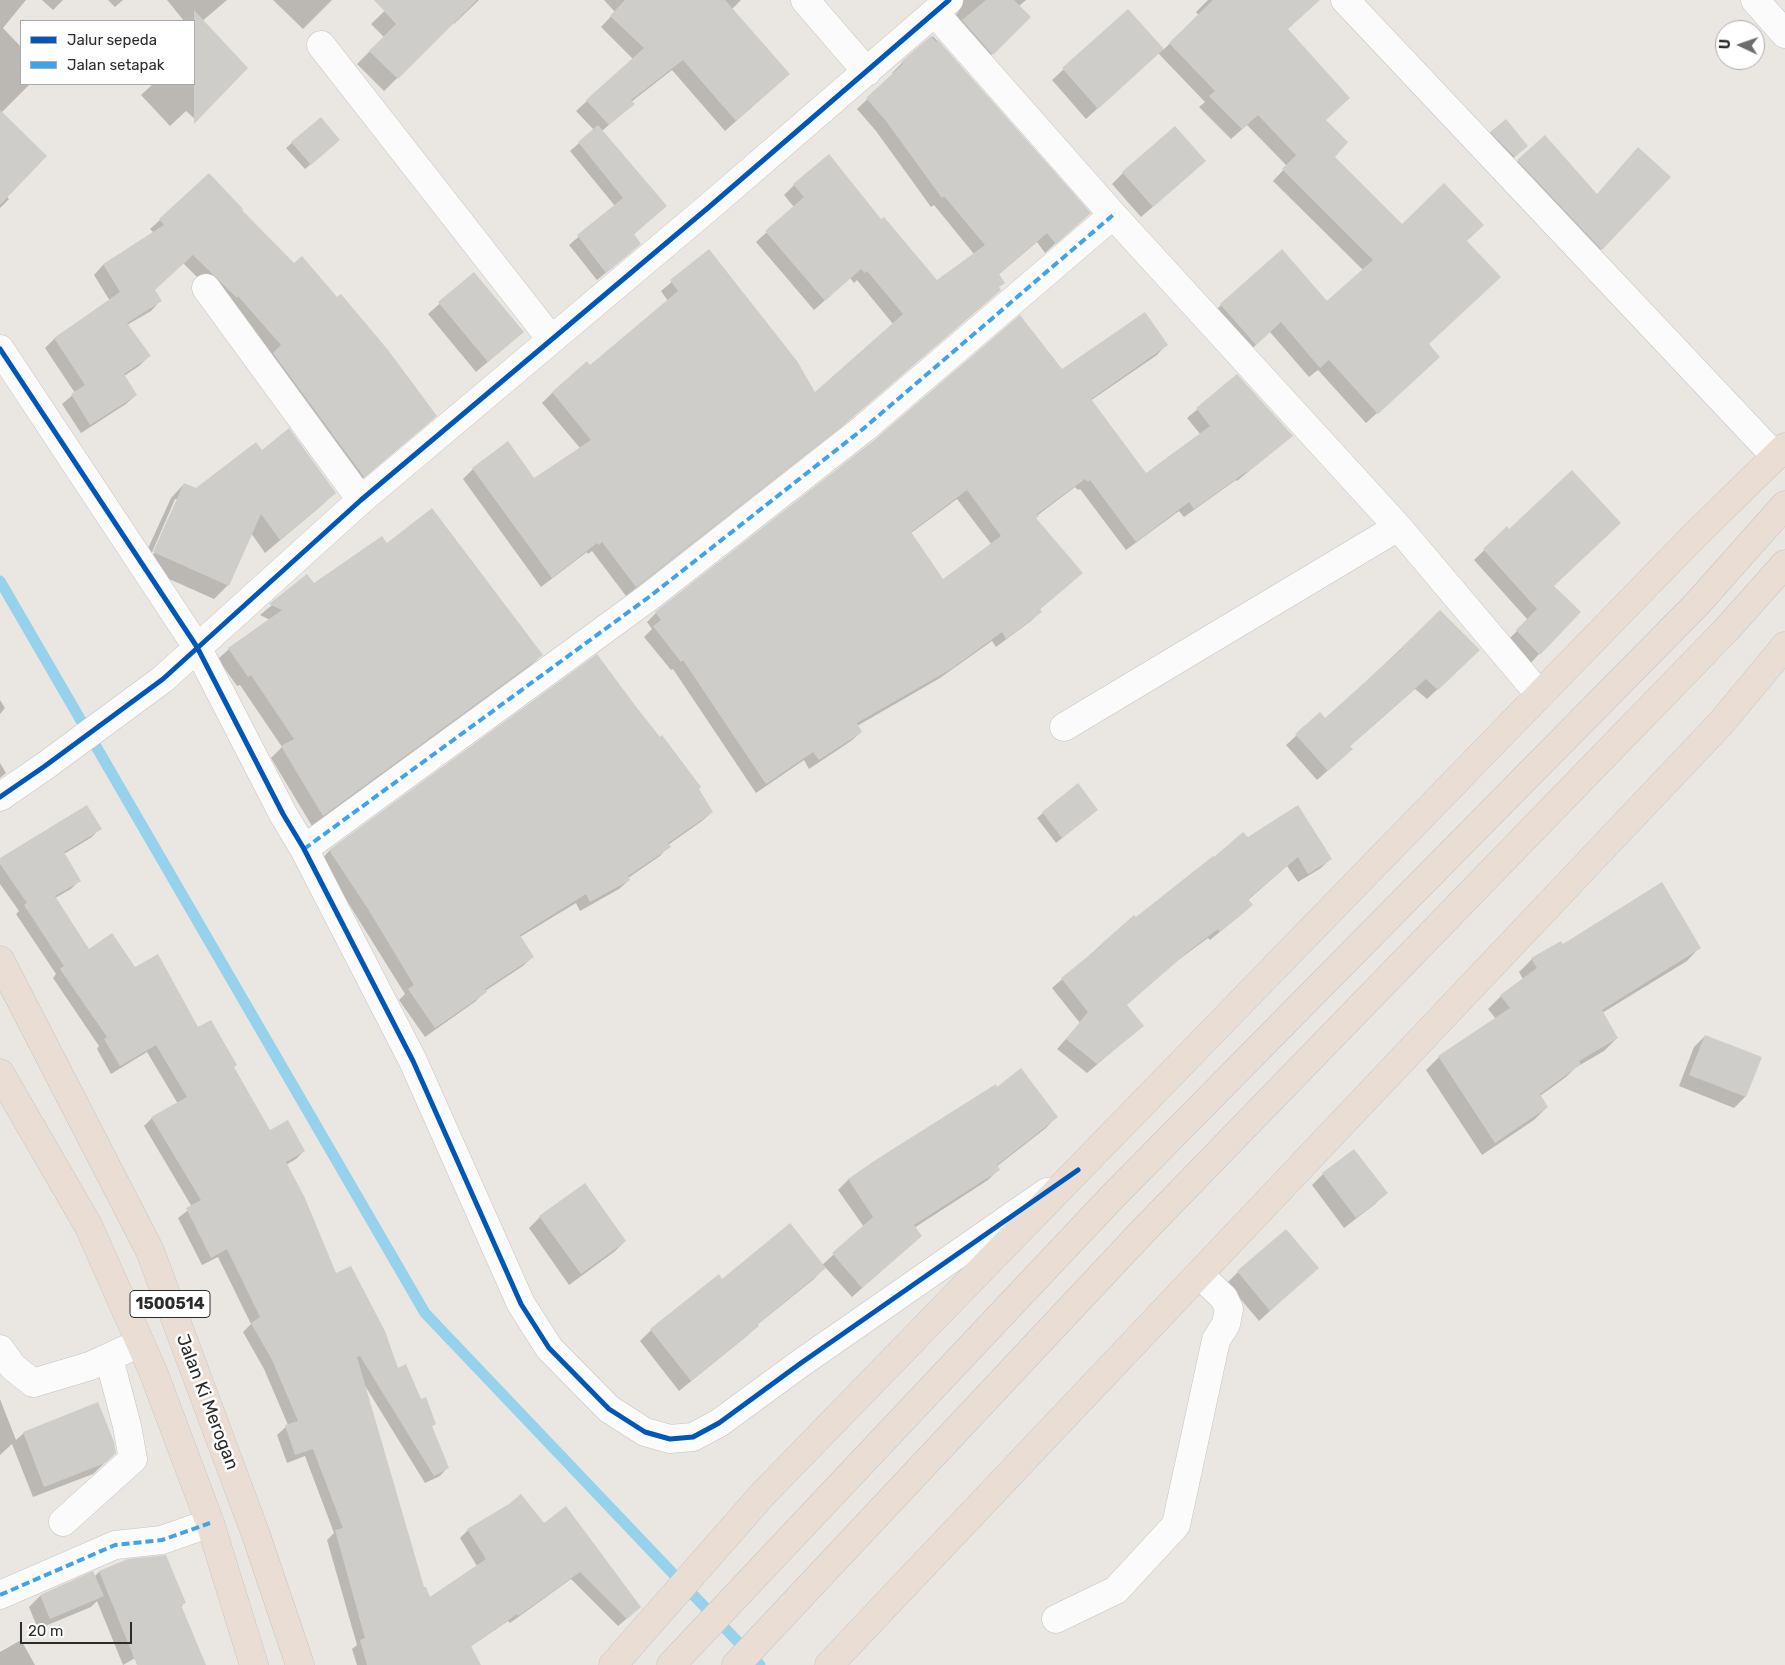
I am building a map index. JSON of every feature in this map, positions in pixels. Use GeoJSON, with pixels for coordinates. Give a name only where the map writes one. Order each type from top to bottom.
{"type":"FeatureCollection","features":[{"type":"Feature","properties":{"kind":"highway"},"geometry":{"type":"LineString","coordinates":[[613,1665],[763,1494],[1694,536],[1780,452]]}},
{"type":"Feature","properties":{"kind":"highway"},"geometry":{"type":"LineString","coordinates":[[671,1665],[1114,1195],[1697,604],[1785,505]]}},
{"type":"Feature","properties":{"kind":"highway"},"geometry":{"type":"LineString","coordinates":[[736,1665],[1144,1230],[1726,630],[1785,564]]}},
{"type":"Feature","properties":{"kind":"highway"},"geometry":{"type":"LineString","coordinates":[[829,1665],[1714,730],[1785,646]]}},
{"type":"Feature","properties":{"kind":"highway","name":"Jalan Ki Merogan"},"geometry":{"type":"LineString","coordinates":[[0,960],[150,1251],[256,1535],[300,1665]]}},
{"type":"Feature","properties":{"kind":"highway","name":"1500514"},"geometry":{"type":"LineString","coordinates":[[3,1086],[89,1227],[154,1374],[210,1523],[254,1665]]}},
{"type":"Feature","properties":{"kind":"street"},"geometry":{"type":"LineString","coordinates":[[805,0],[867,72]]}},
{"type":"Feature","properties":{"kind":"street"},"geometry":{"type":"LineString","coordinates":[[1345,0],[1780,452]]}},
{"type":"Feature","properties":{"kind":"street"},"geometry":{"type":"LineString","coordinates":[[1755,0],[1785,34]]}},
{"type":"Feature","properties":{"kind":"street"},"geometry":{"type":"LineString","coordinates":[[0,797],[163,678],[361,500],[867,72],[942,6],[1113,215],[1398,527],[1540,695]]}},
{"type":"Feature","properties":{"kind":"street"},"geometry":{"type":"LineString","coordinates":[[321,45],[551,339]]}},
{"type":"Feature","properties":{"kind":"street"},"geometry":{"type":"LineString","coordinates":[[304,849],[649,598],[863,428],[1113,215]]}},
{"type":"Feature","properties":{"kind":"street"},"geometry":{"type":"LineString","coordinates":[[206,288],[361,500]]}},
{"type":"Feature","properties":{"kind":"street"},"geometry":{"type":"LineString","coordinates":[[0,349],[197,647],[413,1061],[520,1304],[549,1348],[609,1409],[645,1432],[670,1439],[693,1437],[719,1423],[801,1363],[1078,1170]]}},
{"type":"Feature","properties":{"kind":"street"},"geometry":{"type":"LineString","coordinates":[[1064,727],[1398,527]]}},
{"type":"Feature","properties":{"kind":"street"},"geometry":{"type":"LineString","coordinates":[[1056,1619],[1116,1590],[1176,1525],[1216,1340],[1226,1324],[1229,1309],[1224,1298],[1199,1274]]}},
{"type":"Feature","properties":{"kind":"street"},"geometry":{"type":"LineString","coordinates":[[0,1349],[13,1367],[33,1384],[90,1366],[140,1343]]}},
{"type":"Feature","properties":{"kind":"street"},"geometry":{"type":"LineString","coordinates":[[63,1522],[133,1458],[127,1426],[108,1358]]}},
{"type":"Feature","properties":{"kind":"street"},"geometry":{"type":"LineString","coordinates":[[0,1595],[116,1545],[162,1540],[210,1523]]}},
{"type":"Feature","properties":{"kind":"building"},"geometry":{"type":"Polygon","coordinates":[[[374,0],[477,0],[398,79],[369,51],[396,24],[374,0]]]}},
{"type":"Feature","properties":{"kind":"building"},"geometry":{"type":"Polygon","coordinates":[[[625,0],[725,0],[790,74],[736,121],[683,60],[631,100],[635,104],[609,125],[586,100],[644,48],[610,16],[625,0]]]}},
{"type":"Feature","properties":{"kind":"building"},"geometry":{"type":"Polygon","coordinates":[[[986,0],[1014,0],[1031,17],[993,55],[962,20],[986,0]]]}},
{"type":"Feature","properties":{"kind":"building"},"geometry":{"type":"Polygon","coordinates":[[[1213,0],[1320,0],[1288,29],[1350,98],[1326,120],[1348,142],[1335,157],[1402,224],[1444,183],[1484,225],[1467,241],[1501,277],[1429,344],[1440,357],[1378,414],[1329,360],[1320,368],[1281,322],[1256,345],[1220,304],[1282,249],[1327,301],[1373,260],[1282,169],[1296,155],[1258,115],[1242,129],[1209,96],[1215,91],[1169,43],[1213,0]]]}},
{"type":"Feature","properties":{"kind":"building"},"geometry":{"type":"Polygon","coordinates":[[[1128,9],[1164,49],[1098,109],[1062,68],[1128,9]]]}},
{"type":"Feature","properties":{"kind":"building"},"geometry":{"type":"Polygon","coordinates":[[[194,10],[248,68],[194,124],[195,20],[194,10]]]}},
{"type":"Feature","properties":{"kind":"building"},"geometry":{"type":"Polygon","coordinates":[[[931,36],[936,42],[938,40],[1091,213],[1056,244],[1047,233],[999,274],[1005,283],[999,287],[1001,290],[853,417],[636,587],[602,542],[599,545],[597,543],[552,578],[472,468],[508,441],[534,478],[591,440],[552,392],[587,361],[590,365],[678,291],[670,280],[709,249],[797,361],[815,392],[903,314],[867,271],[865,273],[861,269],[825,301],[765,231],[804,197],[793,184],[829,154],[881,219],[884,217],[937,280],[985,245],[944,196],[942,198],[886,121],[866,98],[903,64],[901,62],[931,36]]]}},
{"type":"Feature","properties":{"kind":"building"},"geometry":{"type":"Polygon","coordinates":[[[0,110],[47,156],[0,205],[0,110]]]}},
{"type":"Feature","properties":{"kind":"building"},"geometry":{"type":"Polygon","coordinates":[[[321,117],[340,140],[311,165],[291,142],[321,117]]]}},
{"type":"Feature","properties":{"kind":"building"},"geometry":{"type":"Polygon","coordinates":[[[1506,119],[1528,146],[1515,157],[1490,132],[1506,119]]]}},
{"type":"Feature","properties":{"kind":"building"},"geometry":{"type":"Polygon","coordinates":[[[598,125],[667,206],[634,234],[641,244],[606,273],[577,235],[623,198],[578,142],[598,125]]]}},
{"type":"Feature","properties":{"kind":"building"},"geometry":{"type":"Polygon","coordinates":[[[1175,126],[1206,161],[1153,207],[1122,172],[1175,126]]]}},
{"type":"Feature","properties":{"kind":"building"},"geometry":{"type":"Polygon","coordinates":[[[1545,135],[1597,194],[1638,147],[1671,177],[1602,250],[1517,160],[1545,135]]]}},
{"type":"Feature","properties":{"kind":"building"},"geometry":{"type":"Polygon","coordinates":[[[209,173],[294,263],[302,256],[337,297],[341,294],[388,350],[437,416],[364,477],[273,353],[281,345],[238,296],[237,298],[193,255],[155,290],[162,301],[127,323],[151,356],[124,374],[137,395],[90,425],[71,394],[85,385],[54,338],[120,292],[103,264],[164,225],[159,219],[209,173]]]}},
{"type":"Feature","properties":{"kind":"building"},"geometry":{"type":"Polygon","coordinates":[[[474,272],[524,332],[488,362],[438,302],[474,272]]]}},
{"type":"Feature","properties":{"kind":"building"},"geometry":{"type":"Polygon","coordinates":[[[1145,312],[1168,345],[1091,399],[1146,473],[1210,426],[1196,408],[1237,374],[1293,436],[1247,473],[1194,509],[1189,502],[1136,542],[1090,480],[1088,482],[1085,479],[1037,514],[1039,516],[1036,518],[1083,573],[1040,609],[1042,612],[1006,639],[1002,632],[951,669],[857,723],[862,732],[819,760],[813,752],[766,784],[683,660],[681,662],[653,626],[661,620],[655,612],[873,441],[1020,315],[1062,369],[1145,312]],[[967,490],[911,532],[943,579],[1001,536],[967,490]]]}},
{"type":"Feature","properties":{"kind":"building"},"geometry":{"type":"Polygon","coordinates":[[[289,428],[336,493],[280,540],[261,514],[229,586],[153,552],[184,483],[196,488],[256,442],[262,450],[289,428]]]}},
{"type":"Feature","properties":{"kind":"building"},"geometry":{"type":"Polygon","coordinates":[[[1572,470],[1621,523],[1554,586],[1581,612],[1540,655],[1516,630],[1537,609],[1483,549],[1507,526],[1509,529],[1572,470]]]}},
{"type":"Feature","properties":{"kind":"building"},"geometry":{"type":"Polygon","coordinates":[[[432,508],[543,655],[323,816],[281,746],[294,739],[251,675],[248,677],[228,648],[282,610],[269,604],[307,574],[314,583],[382,536],[387,543],[432,508]]]}},
{"type":"Feature","properties":{"kind":"building"},"geometry":{"type":"Polygon","coordinates":[[[1440,610],[1480,650],[1438,690],[1426,679],[1350,746],[1353,749],[1328,771],[1295,734],[1320,712],[1325,718],[1403,648],[1440,610]]]}},
{"type":"Feature","properties":{"kind":"building"},"geometry":{"type":"Polygon","coordinates":[[[597,654],[637,708],[660,737],[662,735],[701,787],[699,789],[713,812],[668,843],[671,847],[628,876],[630,880],[590,902],[586,894],[520,935],[534,957],[485,989],[487,992],[435,1028],[408,989],[414,985],[368,909],[329,850],[597,654]]]}},
{"type":"Feature","properties":{"kind":"building"},"geometry":{"type":"Polygon","coordinates":[[[1078,783],[1098,810],[1062,838],[1042,812],[1078,783]]]}},
{"type":"Feature","properties":{"kind":"building"},"geometry":{"type":"Polygon","coordinates":[[[87,805],[102,829],[64,852],[81,881],[55,896],[89,949],[112,933],[135,967],[158,954],[198,1027],[211,1020],[237,1065],[234,1067],[270,1130],[288,1120],[305,1151],[286,1162],[305,1198],[336,1273],[351,1266],[385,1331],[398,1368],[406,1364],[421,1399],[426,1397],[436,1424],[432,1426],[449,1468],[434,1476],[360,1356],[357,1357],[424,1587],[426,1587],[430,1597],[486,1559],[467,1529],[509,1504],[521,1494],[544,1523],[566,1506],[641,1607],[627,1619],[580,1572],[518,1616],[517,1614],[471,1646],[481,1665],[367,1665],[360,1640],[365,1638],[335,1530],[343,1528],[313,1449],[295,1455],[285,1425],[298,1421],[272,1360],[251,1323],[260,1317],[227,1249],[211,1258],[186,1208],[201,1200],[151,1117],[187,1097],[156,1045],[120,1066],[104,1039],[107,1037],[60,969],[64,966],[24,905],[27,903],[0,864],[0,858],[87,805]]]}},
{"type":"Feature","properties":{"kind":"building"},"geometry":{"type":"Polygon","coordinates":[[[1298,805],[1332,859],[1308,874],[1298,857],[1248,899],[1253,905],[1220,932],[1218,929],[1189,951],[1127,1005],[1144,1026],[1097,1064],[1066,1039],[1088,1012],[1061,978],[1101,946],[1134,915],[1136,917],[1214,857],[1243,832],[1248,837],[1298,805]]]}},
{"type":"Feature","properties":{"kind":"building"},"geometry":{"type":"Polygon","coordinates":[[[1662,882],[1701,948],[1602,1010],[1618,1038],[1579,1061],[1581,1064],[1540,1094],[1548,1107],[1495,1143],[1438,1056],[1510,1008],[1500,995],[1537,968],[1531,958],[1561,941],[1563,944],[1662,882]]]}},
{"type":"Feature","properties":{"kind":"building"},"geometry":{"type":"Polygon","coordinates":[[[1705,1035],[1762,1057],[1746,1097],[1689,1075],[1705,1035]]]}},
{"type":"Feature","properties":{"kind":"building"},"geometry":{"type":"Polygon","coordinates":[[[1021,1068],[1058,1117],[997,1165],[1000,1170],[914,1225],[922,1236],[862,1288],[832,1253],[873,1217],[848,1179],[996,1084],[997,1087],[1021,1068]]]}},
{"type":"Feature","properties":{"kind":"building"},"geometry":{"type":"Polygon","coordinates":[[[1354,1149],[1388,1193],[1356,1218],[1322,1173],[1354,1149]]]}},
{"type":"Feature","properties":{"kind":"building"},"geometry":{"type":"Polygon","coordinates":[[[585,1183],[626,1241],[581,1274],[539,1216],[585,1183]]]}},
{"type":"Feature","properties":{"kind":"building"},"geometry":{"type":"Polygon","coordinates":[[[790,1223],[826,1268],[691,1381],[650,1329],[719,1274],[722,1279],[790,1223]]]}},
{"type":"Feature","properties":{"kind":"building"},"geometry":{"type":"Polygon","coordinates":[[[1286,1229],[1319,1268],[1270,1311],[1237,1271],[1286,1229]]]}},
{"type":"Feature","properties":{"kind":"building"},"geometry":{"type":"Polygon","coordinates":[[[98,1402],[114,1442],[116,1453],[105,1463],[44,1487],[23,1432],[98,1402]]]}},
{"type":"Feature","properties":{"kind":"building"},"geometry":{"type":"Polygon","coordinates":[[[166,1555],[186,1603],[181,1605],[206,1665],[137,1665],[99,1571],[128,1559],[166,1555]]]}},
{"type":"Feature","properties":{"kind":"building"},"geometry":{"type":"Polygon","coordinates":[[[93,1571],[104,1596],[50,1619],[40,1595],[93,1571]]]}},
{"type":"Feature","properties":{"kind":"waterway"},"geometry":{"type":"LineString","coordinates":[[0,581],[425,1313],[760,1665]]}},
{"type":"Feature","properties":{"kind":"marked path"},"geometry":{"type":"LineString","coordinates":[[304,849],[649,597],[863,429],[1113,215]]}},
{"type":"Feature","properties":{"kind":"marked path"},"geometry":{"type":"LineString","coordinates":[[0,1595],[115,1545],[162,1540],[210,1523]]}},
{"type":"Feature","properties":{"kind":"cycle path"},"geometry":{"type":"LineString","coordinates":[[0,797],[163,679],[361,500],[709,207],[949,0]]}},
{"type":"Feature","properties":{"kind":"cycle path"},"geometry":{"type":"LineString","coordinates":[[0,349],[197,647],[413,1061],[521,1304],[549,1348],[609,1409],[645,1432],[670,1439],[693,1437],[719,1423],[801,1363],[1078,1170]]}}]}
